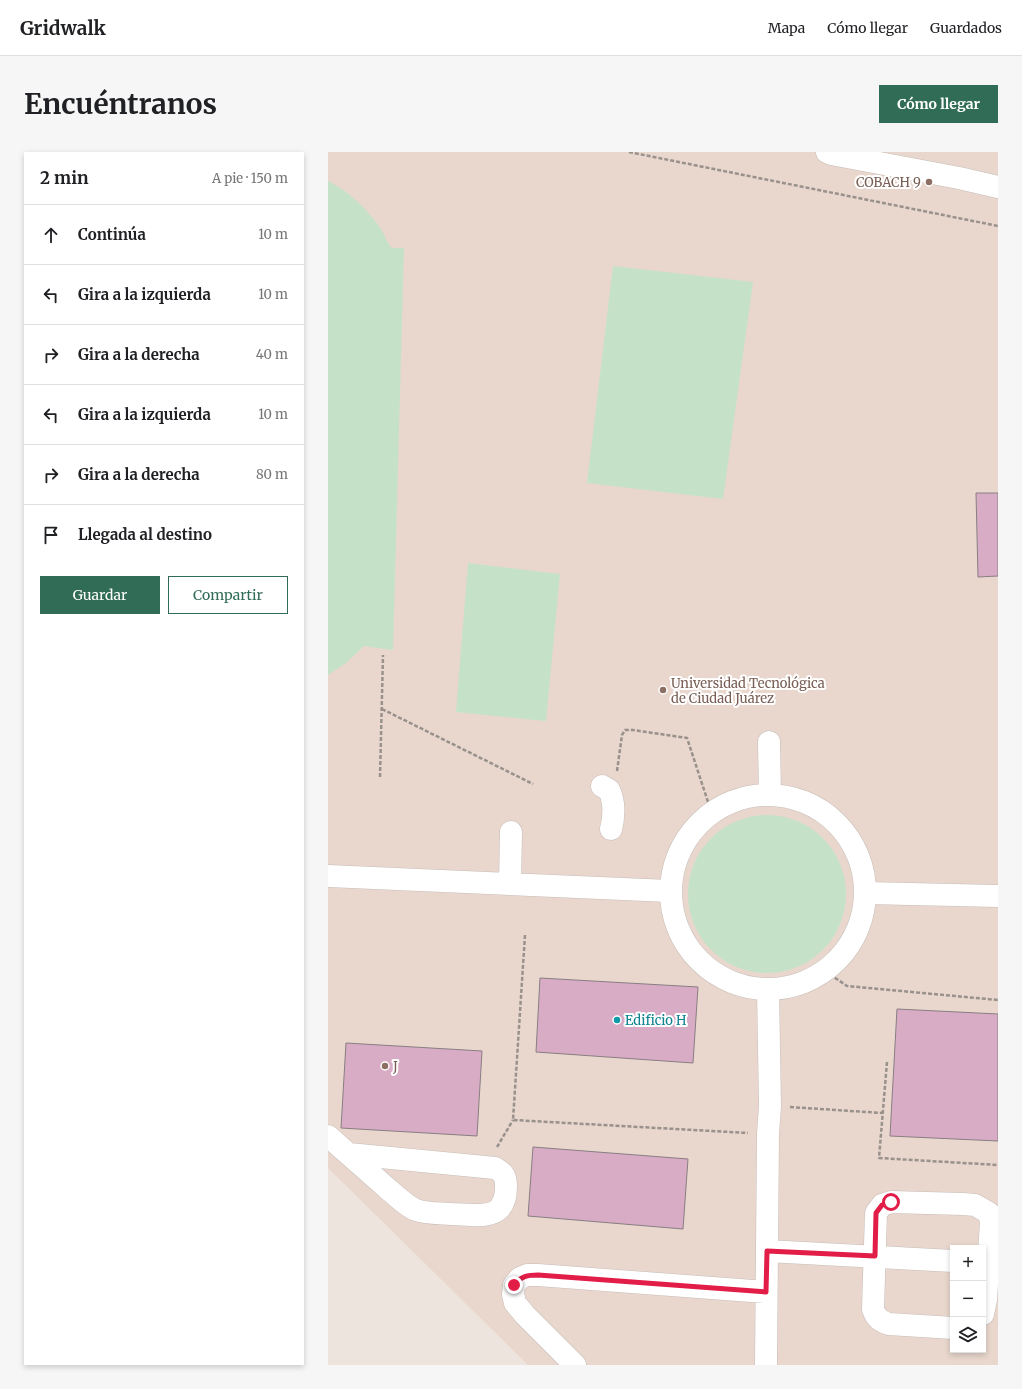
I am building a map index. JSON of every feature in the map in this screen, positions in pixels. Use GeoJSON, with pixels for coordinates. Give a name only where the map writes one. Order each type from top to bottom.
{"type":"FeatureCollection","features":[{"type":"Feature","properties":{"kind":"lane"},"geometry":{"type":"LineString","coordinates":[[827,152],[830,154],[959,178],[998,187]]}},
{"type":"Feature","properties":{"kind":"lane"},"geometry":{"type":"LineString","coordinates":[[769,742],[770,794]]}},
{"type":"Feature","properties":{"kind":"lane"},"geometry":{"type":"LineString","coordinates":[[606,788],[613,801],[611,829]]}},
{"type":"Feature","properties":{"kind":"lane"},"geometry":{"type":"LineString","coordinates":[[770,794],[800,799],[827,814],[848,836],[862,863],[866,894],[861,923],[847,950],[825,971],[798,985],[768,989],[742,986],[718,976],[698,961],[682,940],[672,916],[669,891],[674,860],[689,833],[711,812],[739,798],[770,794]]}},
{"type":"Feature","properties":{"kind":"lane"},"geometry":{"type":"LineString","coordinates":[[510,883],[511,832]]}},
{"type":"Feature","properties":{"kind":"lane"},"geometry":{"type":"LineString","coordinates":[[328,876],[669,891]]}},
{"type":"Feature","properties":{"kind":"lane"},"geometry":{"type":"LineString","coordinates":[[866,894],[998,896]]}},
{"type":"Feature","properties":{"kind":"lane"},"geometry":{"type":"LineString","coordinates":[[766,1365],[768,1134],[770,1106],[768,989]]}},
{"type":"Feature","properties":{"kind":"lane"},"geometry":{"type":"LineString","coordinates":[[328,1136],[406,1204],[416,1210],[480,1216],[495,1212],[503,1206],[506,1196],[506,1180],[503,1173],[495,1168],[349,1154]]}},
{"type":"Feature","properties":{"kind":"lane"},"geometry":{"type":"LineString","coordinates":[[950,1328],[888,1324],[881,1322],[876,1316],[873,1309],[876,1213],[882,1205],[891,1202],[975,1205],[989,1213],[991,1222],[986,1262]]}},
{"type":"Feature","properties":{"kind":"lane"},"geometry":{"type":"LineString","coordinates":[[767,1251],[950,1261]]}},
{"type":"Feature","properties":{"kind":"lane"},"geometry":{"type":"LineString","coordinates":[[575,1365],[525,1315],[515,1302],[514,1285],[520,1278],[527,1275],[538,1275],[766,1292]]}},
{"type":"Feature","properties":{"kind":"path"},"geometry":{"type":"LineString","coordinates":[[629,152],[998,226]]}},
{"type":"Feature","properties":{"kind":"path"},"geometry":{"type":"LineString","coordinates":[[380,777],[383,655]]}},
{"type":"Feature","properties":{"kind":"path"},"geometry":{"type":"LineString","coordinates":[[382,709],[533,784]]}},
{"type":"Feature","properties":{"kind":"path"},"geometry":{"type":"LineString","coordinates":[[606,788],[616,774],[622,735],[625,730],[687,738],[711,812]]}},
{"type":"Feature","properties":{"kind":"path"},"geometry":{"type":"LineString","coordinates":[[484,1167],[513,1120],[525,935]]}},
{"type":"Feature","properties":{"kind":"path"},"geometry":{"type":"LineString","coordinates":[[825,971],[847,986],[998,1000]]}},
{"type":"Feature","properties":{"kind":"path"},"geometry":{"type":"LineString","coordinates":[[887,1062],[879,1158],[998,1164]]}},
{"type":"Feature","properties":{"kind":"path"},"geometry":{"type":"LineString","coordinates":[[770,1106],[882,1113]]}},
{"type":"Feature","properties":{"kind":"path"},"geometry":{"type":"LineString","coordinates":[[513,1120],[768,1134]]}},
{"type":"Feature","properties":{"kind":"shaded area","name":"Universidad Tecnológica de Ciudad Juárez"},"geometry":{"type":"Polygon","coordinates":[[[328,152],[998,152],[998,1365],[528,1365],[328,1168],[328,152]]]}},
{"type":"Feature","properties":{"kind":"green space"},"geometry":{"type":"Polygon","coordinates":[[[328,181],[351,196],[364,208],[381,229],[392,248],[404,248],[393,650],[364,646],[346,663],[328,675],[328,181]]]}},
{"type":"Feature","properties":{"kind":"green space"},"geometry":{"type":"Polygon","coordinates":[[[613,266],[753,282],[723,499],[587,483],[613,266]]]}},
{"type":"Feature","properties":{"kind":"green space"},"geometry":{"type":"Polygon","coordinates":[[[468,563],[560,574],[546,721],[456,712],[468,563]]]}},
{"type":"Feature","properties":{"kind":"green space"},"geometry":{"type":"Polygon","coordinates":[[[767,815],[797,821],[823,838],[840,864],[846,894],[840,924],[823,950],[797,967],[767,973],[737,967],[711,950],[694,924],[688,894],[694,864],[711,838],[737,821],[767,815]]]}},
{"type":"Feature","properties":{"kind":"building"},"geometry":{"type":"Polygon","coordinates":[[[976,493],[998,493],[998,576],[978,577],[976,493]]]}},
{"type":"Feature","properties":{"kind":"building","name":"Edificio H"},"geometry":{"type":"Polygon","coordinates":[[[540,978],[698,987],[693,1063],[536,1052],[540,978]]]}},
{"type":"Feature","properties":{"kind":"building"},"geometry":{"type":"Polygon","coordinates":[[[897,1009],[998,1014],[998,1141],[890,1136],[897,1009]]]}},
{"type":"Feature","properties":{"kind":"building"},"geometry":{"type":"Polygon","coordinates":[[[346,1043],[482,1051],[477,1136],[341,1128],[346,1043]]]}},
{"type":"Feature","properties":{"kind":"building"},"geometry":{"type":"Polygon","coordinates":[[[533,1147],[688,1159],[683,1229],[528,1216],[533,1147]]]}},
{"type":"Feature","properties":{"kind":"place","name":"COBACH 9"},"geometry":{"type":"Point","coordinates":[929,182]}},
{"type":"Feature","properties":{"kind":"place","name":"Universidad Tecnológica de Ciudad Juárez"},"geometry":{"type":"Point","coordinates":[663,690]}},
{"type":"Feature","properties":{"kind":"place","name":"Edificio H"},"geometry":{"type":"Point","coordinates":[617,1020]}},
{"type":"Feature","properties":{"kind":"place","name":"J"},"geometry":{"type":"Point","coordinates":[385,1066]}},
{"type":"Feature","properties":{"kind":"route"},"geometry":{"type":"LineString","coordinates":[[514,1285],[520,1278],[527,1275],[538,1275],[766,1292],[767,1251],[875,1256],[876,1213],[878,1208],[882,1205],[891,1202]]}}]}
